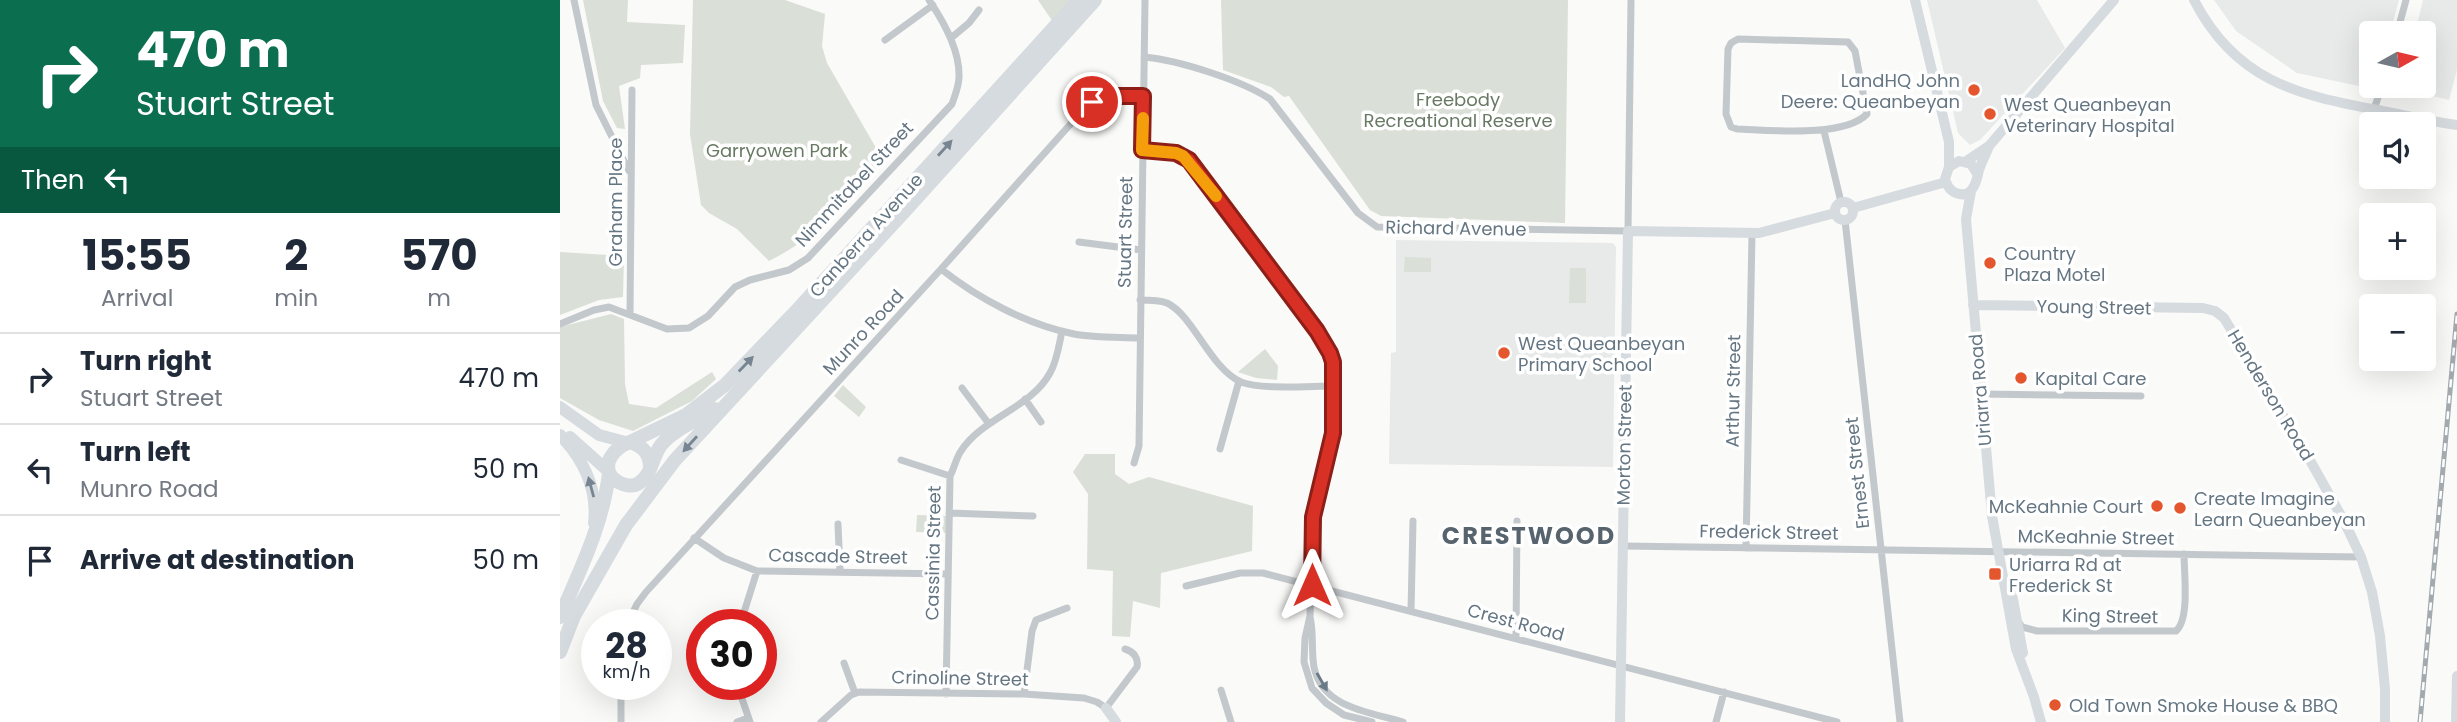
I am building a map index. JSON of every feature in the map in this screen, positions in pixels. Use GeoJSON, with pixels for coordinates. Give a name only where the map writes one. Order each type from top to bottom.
{"type":"FeatureCollection","features":[{"type":"Feature","properties":{"kind":"highway","name":"Canberra Avenue"},"geometry":{"type":"LineString","coordinates":[[629,443],[686,415],[725,385],[800,307],[1079,0]]}},
{"type":"Feature","properties":{"kind":"highway","name":"Canberra Avenue"},"geometry":{"type":"LineString","coordinates":[[567,616],[650,491],[1095,0]]}},
{"type":"Feature","properties":{"kind":"highway","name":"Canberra Avenue"},"geometry":{"type":"LineString","coordinates":[[567,616],[648,472],[657,451],[665,442],[737,394]]}},
{"type":"Feature","properties":{"kind":"highway"},"geometry":{"type":"LineString","coordinates":[[629,443],[644,450],[649,460],[648,472],[637,484],[628,485],[616,481],[609,472],[608,464],[612,454],[629,443]]}},
{"type":"Feature","properties":{"kind":"highway","name":"Canberra Avenue"},"geometry":{"type":"LineString","coordinates":[[560,652],[567,616],[603,511],[609,472]]}},
{"type":"Feature","properties":{"kind":"main road"},"geometry":{"type":"LineString","coordinates":[[560,407],[600,435],[629,443]]}},
{"type":"Feature","properties":{"kind":"main road"},"geometry":{"type":"LineString","coordinates":[[560,428],[609,472]]}},
{"type":"Feature","properties":{"kind":"main road"},"geometry":{"type":"LineString","coordinates":[[560,435],[577,455],[592,486],[595,517],[589,547]]}},
{"type":"Feature","properties":{"kind":"street"},"geometry":{"type":"LineString","coordinates":[[574,0],[598,109],[625,160],[631,181]]}},
{"type":"Feature","properties":{"kind":"street","name":"Stuart Street"},"geometry":{"type":"LineString","coordinates":[[1134,463],[1139,446],[1145,0]]}},
{"type":"Feature","properties":{"kind":"street","name":"Morton Street"},"geometry":{"type":"LineString","coordinates":[[1620,722],[1631,0]]}},
{"type":"Feature","properties":{"kind":"street"},"geometry":{"type":"LineString","coordinates":[[1915,0],[1948,142],[1949,167],[1946,182],[1956,193],[1965,194],[1977,184],[1989,146]]}},
{"type":"Feature","properties":{"kind":"street"},"geometry":{"type":"LineString","coordinates":[[2096,23],[2105,0]]}},
{"type":"Feature","properties":{"kind":"street"},"geometry":{"type":"LineString","coordinates":[[1949,167],[1989,146],[2114,0]]}},
{"type":"Feature","properties":{"kind":"street"},"geometry":{"type":"LineString","coordinates":[[2194,0],[2216,34],[2238,58],[2262,76],[2308,96],[2457,125]]}},
{"type":"Feature","properties":{"kind":"street"},"geometry":{"type":"LineString","coordinates":[[2400,21],[2406,0]]}},
{"type":"Feature","properties":{"kind":"street"},"geometry":{"type":"LineString","coordinates":[[885,40],[931,3]]}},
{"type":"Feature","properties":{"kind":"street","name":"Nimmitabel Street"},"geometry":{"type":"LineString","coordinates":[[560,324],[601,308],[616,308],[667,329],[689,328],[708,316],[735,288],[750,280],[789,270],[808,258],[952,104],[960,79],[951,38],[931,3]]}},
{"type":"Feature","properties":{"kind":"street"},"geometry":{"type":"LineString","coordinates":[[951,38],[969,23],[979,10]]}},
{"type":"Feature","properties":{"kind":"street"},"geometry":{"type":"LineString","coordinates":[[1738,39],[1843,41],[1851,44],[1855,51],[1867,114],[1861,120],[1824,131],[1737,129],[1728,124],[1728,54],[1731,43],[1738,39]]}},
{"type":"Feature","properties":{"kind":"street","name":"Richard Avenue"},"geometry":{"type":"LineString","coordinates":[[1144,57],[1161,59],[1202,72],[1249,88],[1270,99],[1353,207],[1377,227],[1752,234],[1835,213]]}},
{"type":"Feature","properties":{"kind":"street","name":"Graham Place"},"geometry":{"type":"LineString","coordinates":[[630,314],[632,90]]}},
{"type":"Feature","properties":{"kind":"street","name":"Munro Road"},"geometry":{"type":"LineString","coordinates":[[635,609],[694,538],[942,270],[1092,102],[1107,96],[1143,96]]}},
{"type":"Feature","properties":{"kind":"street"},"geometry":{"type":"LineString","coordinates":[[2374,109],[2378,98]]}},
{"type":"Feature","properties":{"kind":"street"},"geometry":{"type":"LineString","coordinates":[[611,131],[632,140]]}},
{"type":"Feature","properties":{"kind":"street"},"geometry":{"type":"LineString","coordinates":[[1824,131],[1841,202]]}},
{"type":"Feature","properties":{"kind":"street"},"geometry":{"type":"LineString","coordinates":[[1948,142],[1964,161],[1973,166],[1978,175]]}},
{"type":"Feature","properties":{"kind":"street"},"geometry":{"type":"LineString","coordinates":[[1142,150],[1176,153],[1189,160],[1325,342],[1333,362],[1333,433],[1313,517],[1310,616],[1304,654],[1308,681],[1320,698],[1344,715],[1372,722]]}},
{"type":"Feature","properties":{"kind":"street"},"geometry":{"type":"LineString","coordinates":[[1853,208],[1946,182]]}},
{"type":"Feature","properties":{"kind":"street","name":"Uriarra Road"},"geometry":{"type":"LineString","coordinates":[[1971,191],[1966,219],[1992,516],[2018,621],[2026,674]]}},
{"type":"Feature","properties":{"kind":"street","name":"Uriarra Road"},"geometry":{"type":"LineString","coordinates":[[1956,193],[1966,219]]}},
{"type":"Feature","properties":{"kind":"street"},"geometry":{"type":"LineString","coordinates":[[1841,202],[1847,202],[1853,208],[1851,217],[1845,220],[1835,213],[1835,207],[1841,202]]}},
{"type":"Feature","properties":{"kind":"street","name":"Ernest Street"},"geometry":{"type":"LineString","coordinates":[[1845,220],[1900,722]]}},
{"type":"Feature","properties":{"kind":"street","name":"Arthur Street"},"geometry":{"type":"LineString","coordinates":[[1746,548],[1752,234]]}},
{"type":"Feature","properties":{"kind":"street"},"geometry":{"type":"LineString","coordinates":[[1079,242],[1141,250]]}},
{"type":"Feature","properties":{"kind":"street"},"geometry":{"type":"LineString","coordinates":[[942,270],[965,287],[1007,310],[1062,331],[1091,336],[1140,338]]}},
{"type":"Feature","properties":{"kind":"street"},"geometry":{"type":"LineString","coordinates":[[1140,300],[1161,302],[1174,308],[1216,360],[1239,381],[1269,386],[1334,386]]}},
{"type":"Feature","properties":{"kind":"street","name":"Young Street"},"geometry":{"type":"LineString","coordinates":[[1973,305],[2203,308],[2215,311]]}},
{"type":"Feature","properties":{"kind":"street","name":"Henderson Road"},"geometry":{"type":"LineString","coordinates":[[2215,311],[2232,328],[2329,494],[2361,557],[2372,592],[2380,636],[2385,722]]}},
{"type":"Feature","properties":{"kind":"street","name":"Cassinia Street"},"geometry":{"type":"LineString","coordinates":[[946,694],[950,477],[961,451],[989,424],[1025,399],[1050,374],[1062,331]]}},
{"type":"Feature","properties":{"kind":"street"},"geometry":{"type":"LineString","coordinates":[[1220,449],[1239,381]]}},
{"type":"Feature","properties":{"kind":"street"},"geometry":{"type":"LineString","coordinates":[[962,388],[989,424]]}},
{"type":"Feature","properties":{"kind":"street"},"geometry":{"type":"LineString","coordinates":[[1980,394],[2141,396]]}},
{"type":"Feature","properties":{"kind":"street"},"geometry":{"type":"LineString","coordinates":[[1025,399],[1041,422]]}},
{"type":"Feature","properties":{"kind":"street"},"geometry":{"type":"LineString","coordinates":[[901,460],[950,477]]}},
{"type":"Feature","properties":{"kind":"street"},"geometry":{"type":"LineString","coordinates":[[948,513],[1033,516]]}},
{"type":"Feature","properties":{"kind":"street"},"geometry":{"type":"LineString","coordinates":[[1411,611],[1413,521]]}},
{"type":"Feature","properties":{"kind":"street"},"geometry":{"type":"LineString","coordinates":[[1516,638],[1517,521]]}},
{"type":"Feature","properties":{"kind":"street"},"geometry":{"type":"LineString","coordinates":[[838,524],[840,571]]}},
{"type":"Feature","properties":{"kind":"street","name":"Cascade Street"},"geometry":{"type":"LineString","coordinates":[[694,538],[724,558],[757,571],[948,574]]}},
{"type":"Feature","properties":{"kind":"street","name":"Frederick Street"},"geometry":{"type":"LineString","coordinates":[[1623,546],[1881,550],[2001,556]]}},
{"type":"Feature","properties":{"kind":"street","name":"McKeahnie Street"},"geometry":{"type":"LineString","coordinates":[[2001,556],[2184,554],[2361,557]]}},
{"type":"Feature","properties":{"kind":"street","name":"King Street"},"geometry":{"type":"LineString","coordinates":[[2018,621],[2022,627],[2037,631],[2169,633],[2180,628],[2184,617],[2184,554]]}},
{"type":"Feature","properties":{"kind":"street","name":"Uriarra Road"},"geometry":{"type":"LineString","coordinates":[[2001,556],[2013,636],[2041,722]]}},
{"type":"Feature","properties":{"kind":"street"},"geometry":{"type":"LineString","coordinates":[[745,609],[757,571]]}},
{"type":"Feature","properties":{"kind":"street","name":"Crest Road"},"geometry":{"type":"LineString","coordinates":[[1186,586],[1255,572],[1838,722]]}},
{"type":"Feature","properties":{"kind":"street"},"geometry":{"type":"LineString","coordinates":[[1024,694],[1032,631],[1036,620],[1067,608]]}},
{"type":"Feature","properties":{"kind":"street"},"geometry":{"type":"LineString","coordinates":[[1310,616],[1314,667],[1329,694],[1348,706],[1403,722]]}},
{"type":"Feature","properties":{"kind":"street","name":"King Street"},"geometry":{"type":"LineString","coordinates":[[2022,646],[2026,636],[2037,631]]}},
{"type":"Feature","properties":{"kind":"street"},"geometry":{"type":"LineString","coordinates":[[1116,722],[1106,708],[1137,667],[1136,656],[1125,649]]}},
{"type":"Feature","properties":{"kind":"street"},"geometry":{"type":"LineString","coordinates":[[821,722],[855,693],[844,663]]}},
{"type":"Feature","properties":{"kind":"street"},"geometry":{"type":"LineString","coordinates":[[2456,722],[2457,676]]}},
{"type":"Feature","properties":{"kind":"street"},"geometry":{"type":"LineString","coordinates":[[1221,690],[1231,722]]}},
{"type":"Feature","properties":{"kind":"street"},"geometry":{"type":"LineString","coordinates":[[1716,722],[1724,692]]}},
{"type":"Feature","properties":{"kind":"street","name":"Crinoline Street"},"geometry":{"type":"LineString","coordinates":[[855,693],[1024,694],[1084,698],[1106,708]]}},
{"type":"Feature","properties":{"kind":"street","name":"Uriarra Road"},"geometry":{"type":"LineString","coordinates":[[2034,697],[2047,722]]}},
{"type":"Feature","properties":{"kind":"street"},"geometry":{"type":"LineString","coordinates":[[621,700],[621,722]]}},
{"type":"Feature","properties":{"kind":"street"},"geometry":{"type":"LineString","coordinates":[[737,722],[749,720],[742,700]]}},
{"type":"Feature","properties":{"kind":"shaded area"},"geometry":{"type":"Polygon","coordinates":[[[1927,0],[2037,0],[2065,48],[1980,140],[1970,145],[1958,133],[1927,0]]]}},
{"type":"Feature","properties":{"kind":"shaded area"},"geometry":{"type":"Polygon","coordinates":[[[2214,0],[2399,0],[2393,21],[2359,21],[2359,86],[2297,73],[2236,31],[2214,0]]]}},
{"type":"Feature","properties":{"kind":"shaded area"},"geometry":{"type":"Polygon","coordinates":[[[2423,0],[2457,0],[2457,70],[2449,100],[2436,97],[2436,21],[2418,21],[2423,0]]]}},
{"type":"Feature","properties":{"kind":"shaded area","name":"West Queanbeyan Primary School"},"geometry":{"type":"Polygon","coordinates":[[[1396,240],[1613,243],[1616,247],[1613,467],[1389,464],[1391,353],[1396,352],[1396,240]]]}},
{"type":"Feature","properties":{"kind":"green space"},"geometry":{"type":"Polygon","coordinates":[[[583,0],[628,0],[627,22],[685,25],[683,63],[641,65],[640,78],[619,86],[625,129],[617,128],[603,101],[583,0]]]}},
{"type":"Feature","properties":{"kind":"green space","name":"Garryowen Park"},"geometry":{"type":"Polygon","coordinates":[[[693,0],[785,0],[825,14],[822,46],[827,63],[883,160],[832,217],[804,240],[769,261],[737,229],[709,213],[701,205],[690,134],[693,0]]]}},
{"type":"Feature","properties":{"kind":"green space"},"geometry":{"type":"Polygon","coordinates":[[[1038,0],[1072,0],[1053,22],[1038,0]]]}},
{"type":"Feature","properties":{"kind":"green space","name":"Freebody Recreational Reserve"},"geometry":{"type":"Polygon","coordinates":[[[1221,0],[1568,0],[1565,223],[1381,216],[1370,210],[1289,96],[1284,97],[1271,87],[1223,70],[1221,0]]]}},
{"type":"Feature","properties":{"kind":"green space"},"geometry":{"type":"Polygon","coordinates":[[[560,252],[624,256],[623,297],[599,300],[560,315],[560,252]]]}},
{"type":"Feature","properties":{"kind":"green space"},"geometry":{"type":"Polygon","coordinates":[[[1405,257],[1431,258],[1431,272],[1404,272],[1405,257]]]}},
{"type":"Feature","properties":{"kind":"green space"},"geometry":{"type":"Polygon","coordinates":[[[1570,268],[1586,268],[1586,303],[1569,303],[1570,268]]]}},
{"type":"Feature","properties":{"kind":"green space"},"geometry":{"type":"Polygon","coordinates":[[[611,314],[624,319],[625,384],[629,404],[656,408],[712,372],[716,379],[692,401],[633,431],[599,420],[560,398],[560,327],[611,314]]]}},
{"type":"Feature","properties":{"kind":"green space"},"geometry":{"type":"Polygon","coordinates":[[[1265,349],[1278,366],[1277,380],[1256,378],[1238,372],[1265,349]]]}},
{"type":"Feature","properties":{"kind":"green space"},"geometry":{"type":"Polygon","coordinates":[[[843,385],[866,407],[859,417],[834,396],[843,385]]]}},
{"type":"Feature","properties":{"kind":"green space"},"geometry":{"type":"Polygon","coordinates":[[[1085,454],[1115,454],[1115,474],[1129,484],[1149,477],[1253,506],[1252,551],[1161,573],[1160,608],[1133,601],[1130,637],[1112,636],[1113,571],[1087,569],[1088,494],[1073,472],[1085,454]]]}},
{"type":"Feature","properties":{"kind":"green space"},"geometry":{"type":"Polygon","coordinates":[[[917,515],[949,516],[949,533],[916,532],[917,515]]]}},
{"type":"Feature","properties":{"kind":"railway"},"geometry":{"type":"LineString","coordinates":[[2420,722],[2457,314]]}},
{"type":"Feature","properties":{"kind":"slow traffic"},"geometry":{"type":"LineString","coordinates":[[1143,118],[1142,150],[1183,156],[1216,196]]}},
{"type":"Feature","properties":{"kind":"place","name":"LandHQ John Deere: Queanbeyan"},"geometry":{"type":"Point","coordinates":[1974,90]}},
{"type":"Feature","properties":{"kind":"place","name":"West Queanbeyan Veterinary Hospital"},"geometry":{"type":"Point","coordinates":[1990,114]}},
{"type":"Feature","properties":{"kind":"place","name":"Country Plaza Motel"},"geometry":{"type":"Point","coordinates":[1990,263]}},
{"type":"Feature","properties":{"kind":"place","name":"West Queanbeyan Primary School"},"geometry":{"type":"Point","coordinates":[1504,353]}},
{"type":"Feature","properties":{"kind":"place","name":"Kapital Care"},"geometry":{"type":"Point","coordinates":[2021,378]}},
{"type":"Feature","properties":{"kind":"place","name":"McKeahnie Court"},"geometry":{"type":"Point","coordinates":[2157,506]}},
{"type":"Feature","properties":{"kind":"place","name":"Create Imagine Learn Queanbeyan"},"geometry":{"type":"Point","coordinates":[2180,508]}},
{"type":"Feature","properties":{"kind":"place","name":"Uriarra Rd at Frederick St"},"geometry":{"type":"Point","coordinates":[1995,574]}},
{"type":"Feature","properties":{"kind":"place","name":"Old Town Smoke House & BBQ"},"geometry":{"type":"Point","coordinates":[2055,705]}},
{"type":"Feature","properties":{"kind":"district","name":"CRESTWOOD"},"geometry":{"type":"Point","coordinates":[1529,535]}},
{"type":"Feature","properties":{"kind":"route"},"geometry":{"type":"LineString","coordinates":[[1092,102],[1107,96],[1143,96],[1142,150],[1176,153],[1189,160],[1325,342],[1334,368],[1333,433],[1313,517],[1312,585]]}}]}
